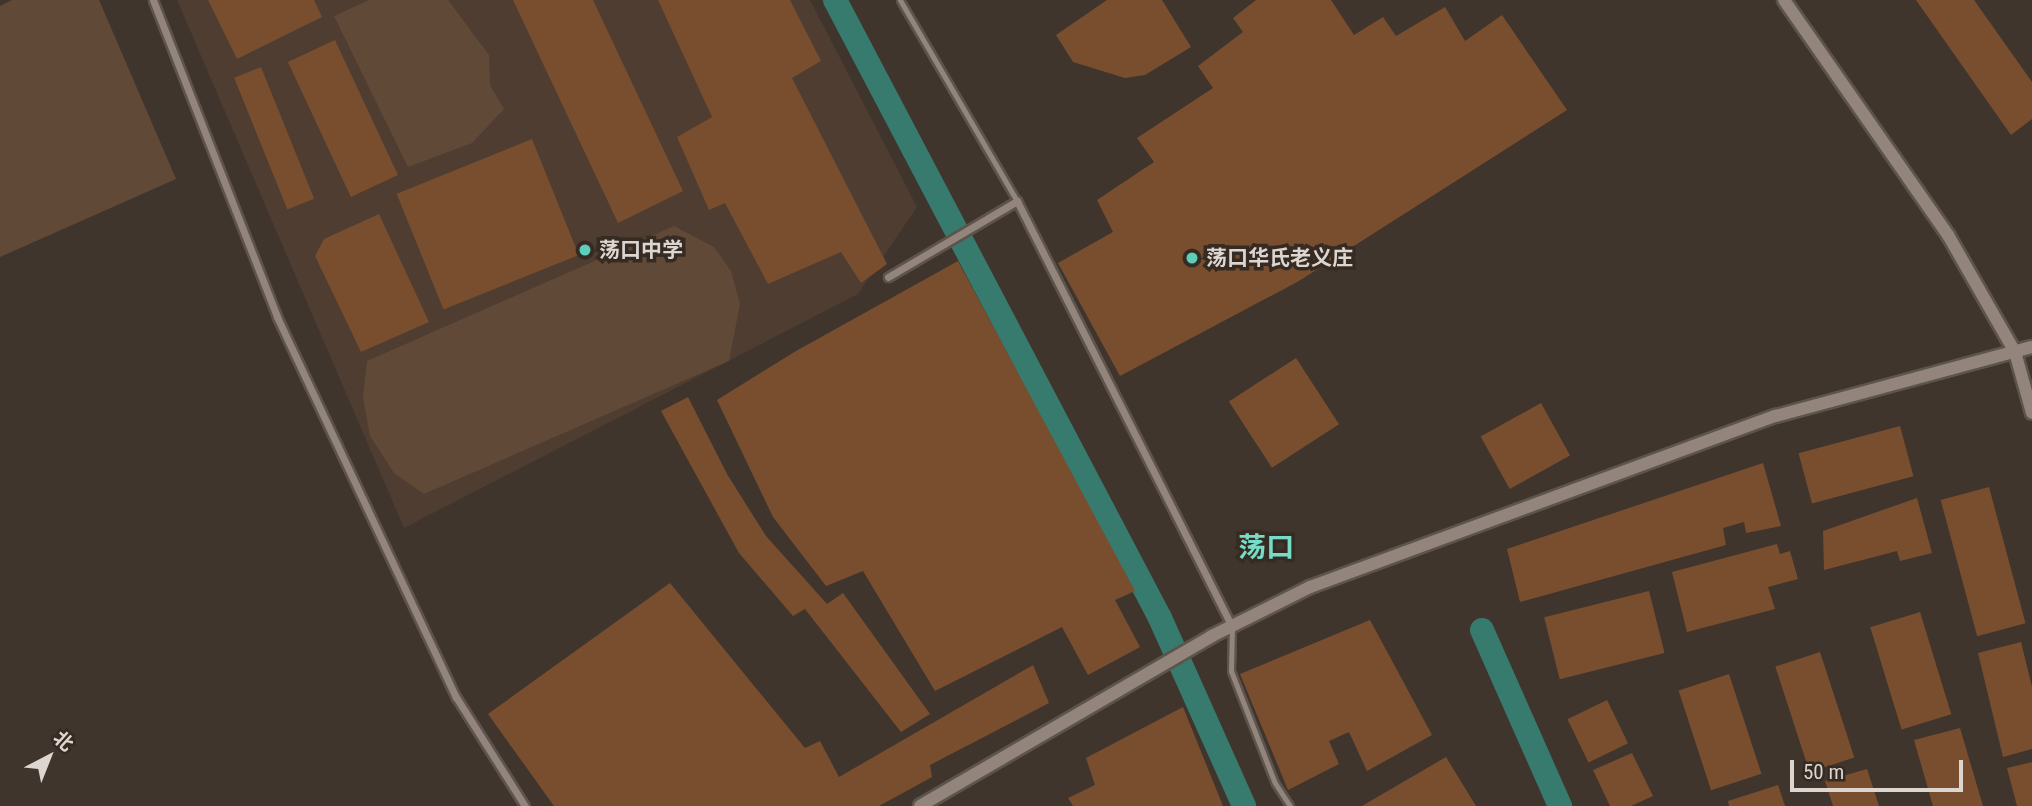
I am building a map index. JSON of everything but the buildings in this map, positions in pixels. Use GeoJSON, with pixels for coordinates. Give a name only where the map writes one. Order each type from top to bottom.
{"type":"FeatureCollection","features":[{"type":"Feature","properties":{"kind":"street"},"geometry":{"type":"LineString","coordinates":[[153,0],[277,317],[456,697],[525,806]]}},
{"type":"Feature","properties":{"kind":"street"},"geometry":{"type":"LineString","coordinates":[[1784,0],[1948,235],[2015,352],[2032,413]]}},
{"type":"Feature","properties":{"kind":"street"},"geometry":{"type":"LineString","coordinates":[[888,277],[1017,201],[1233,626]]}},
{"type":"Feature","properties":{"kind":"street"},"geometry":{"type":"LineString","coordinates":[[920,806],[1212,636],[1310,587],[1776,416],[2032,347]]}},
{"type":"Feature","properties":{"kind":"lane"},"geometry":{"type":"LineString","coordinates":[[900,0],[1017,201]]}},
{"type":"Feature","properties":{"kind":"lane"},"geometry":{"type":"LineString","coordinates":[[1233,626],[1231,671],[1275,783],[1290,806]]}},
{"type":"Feature","properties":{"kind":"shaded area"},"geometry":{"type":"Polygon","coordinates":[[[12,0],[99,0],[176,179],[0,257],[0,6],[12,0]]]}},
{"type":"Feature","properties":{"kind":"shaded area","name":"荡口中学"},"geometry":{"type":"Polygon","coordinates":[[[177,0],[810,0],[917,207],[858,294],[404,528],[177,0]]]}},
{"type":"Feature","properties":{"kind":"shaded area"},"geometry":{"type":"Polygon","coordinates":[[[369,0],[448,0],[489,55],[490,85],[504,109],[472,143],[408,167],[334,16],[369,0]]]}},
{"type":"Feature","properties":{"kind":"shaded area"},"geometry":{"type":"Polygon","coordinates":[[[674,226],[714,247],[731,271],[740,304],[729,361],[424,494],[394,473],[370,436],[363,398],[367,361],[674,226]]]}},
{"type":"Feature","properties":{"kind":"waterway"},"geometry":{"type":"LineString","coordinates":[[835,0],[1160,618],[1244,806]]}},
{"type":"Feature","properties":{"kind":"waterway"},"geometry":{"type":"LineString","coordinates":[[1482,630],[1560,806]]}},
{"type":"Feature","properties":{"kind":"place","name":"荡口中学"},"geometry":{"type":"Point","coordinates":[585,250]}},
{"type":"Feature","properties":{"kind":"place","name":"荡口华氏老义庄"},"geometry":{"type":"Point","coordinates":[1192,258]}},
{"type":"Feature","properties":{"kind":"district","name":"荡口"},"geometry":{"type":"Point","coordinates":[1266,548]}}]}
